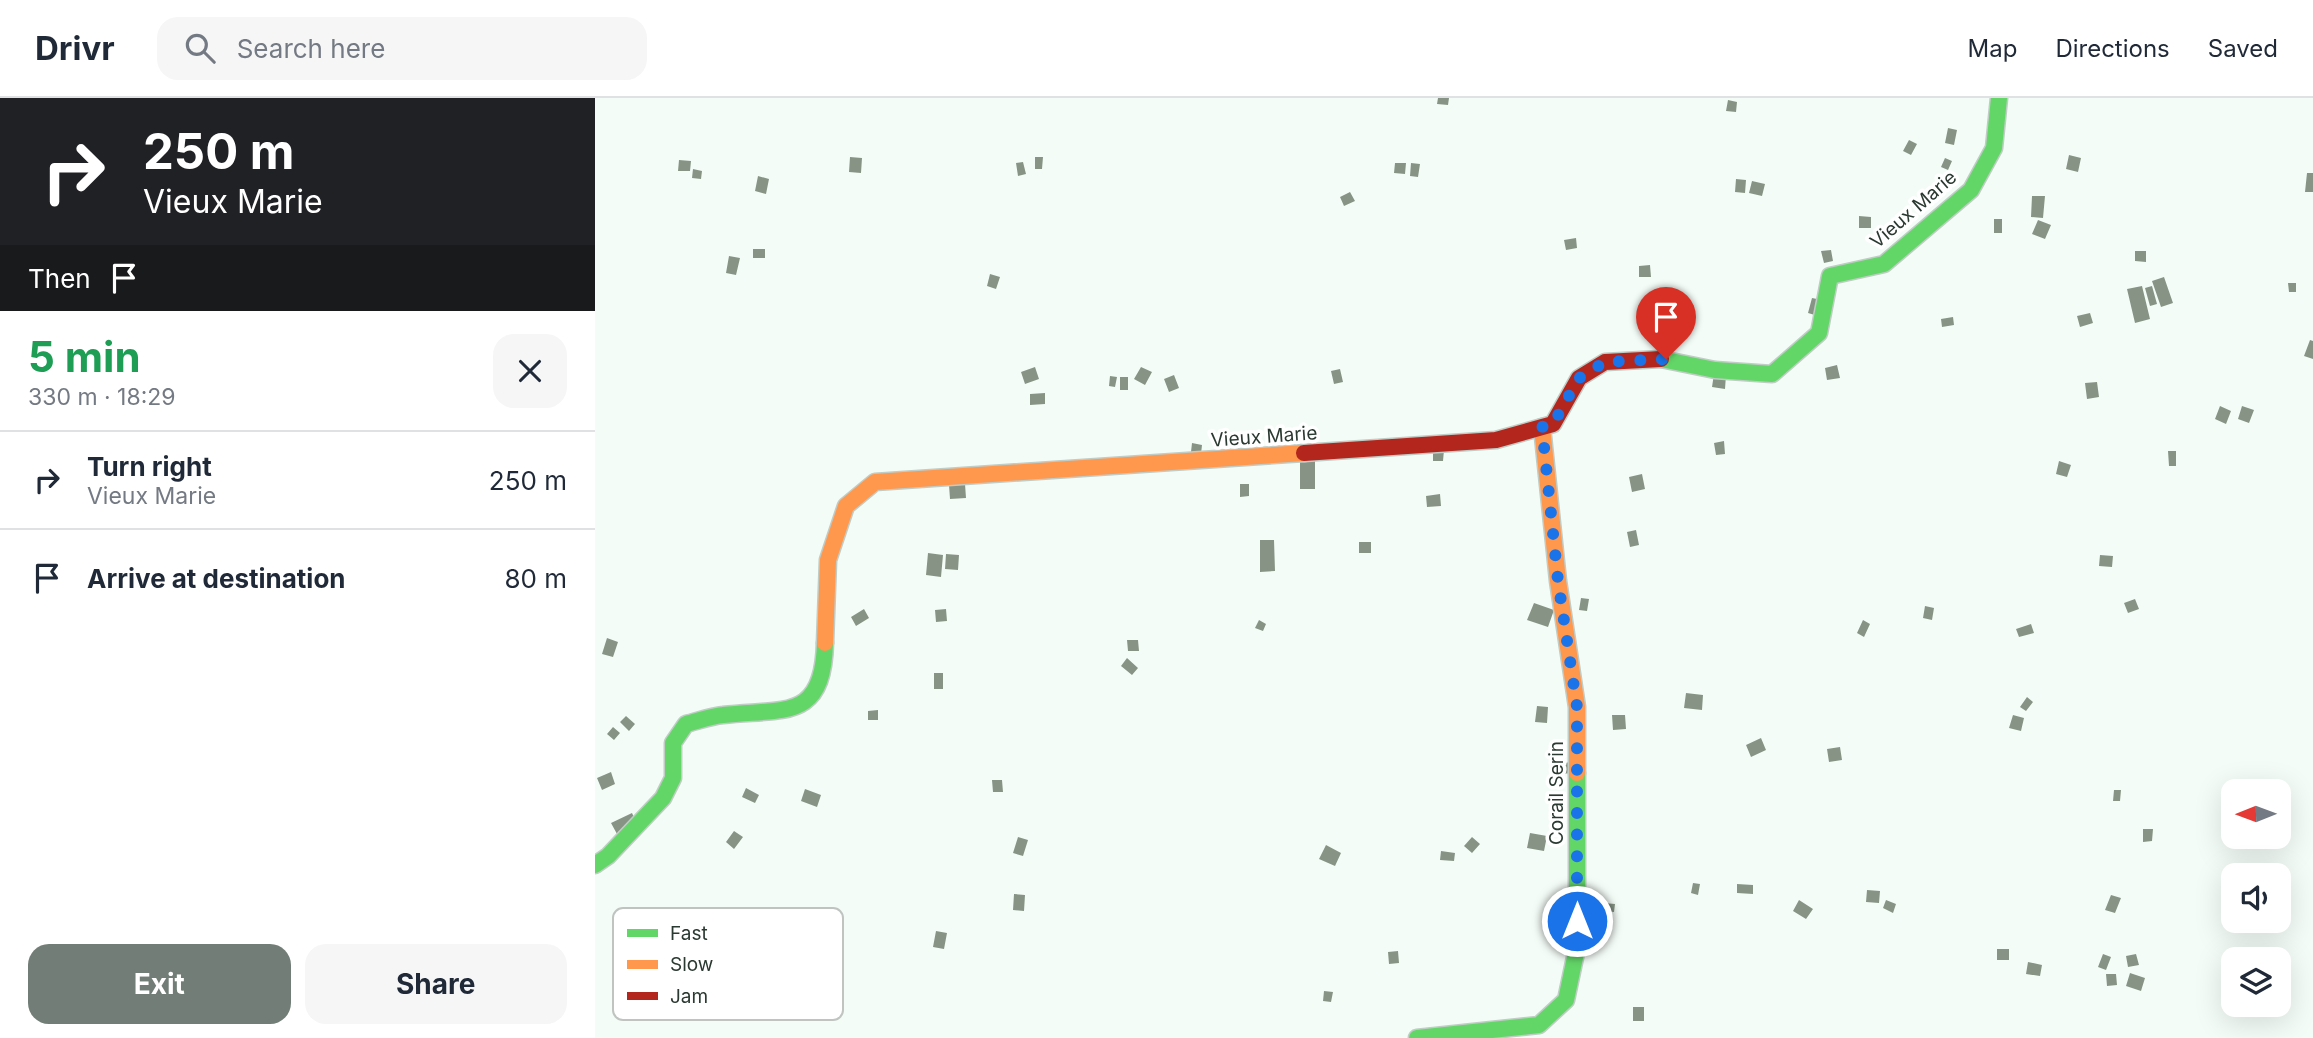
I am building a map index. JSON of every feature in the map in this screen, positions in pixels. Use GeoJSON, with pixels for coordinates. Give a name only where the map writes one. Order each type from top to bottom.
{"type":"FeatureCollection","features":[{"type":"Feature","properties":{"kind":"street","name":"Vieux Marie"},"geometry":{"type":"LineString","coordinates":[[595,865],[608,856],[663,798],[673,778],[673,743],[686,724],[721,715],[776,712],[800,705],[818,688],[825,649],[828,560],[846,506],[875,482],[1496,440],[1553,424],[1579,378],[1605,362],[1666,359],[1715,370],[1772,374],[1819,333],[1830,276],[1884,264],[1971,190],[1994,148],[1999,98]]}},
{"type":"Feature","properties":{"kind":"street","name":"Corail Serin"},"geometry":{"type":"LineString","coordinates":[[1417,1038],[1539,1025],[1566,1000],[1577,948],[1577,707],[1558,581],[1542,427]]}},
{"type":"Feature","properties":{"kind":"building"},"geometry":{"type":"Polygon","coordinates":[[[1438,98],[1449,98],[1448,105],[1437,104],[1438,98]]]}},
{"type":"Feature","properties":{"kind":"building"},"geometry":{"type":"Polygon","coordinates":[[[1728,100],[1737,102],[1736,112],[1726,111],[1728,100]]]}},
{"type":"Feature","properties":{"kind":"building"},"geometry":{"type":"Polygon","coordinates":[[[1948,128],[1957,130],[1954,145],[1945,143],[1948,128]]]}},
{"type":"Feature","properties":{"kind":"building"},"geometry":{"type":"Polygon","coordinates":[[[1909,140],[1917,144],[1911,155],[1903,151],[1909,140]]]}},
{"type":"Feature","properties":{"kind":"building"},"geometry":{"type":"Polygon","coordinates":[[[2069,155],[2081,158],[2078,172],[2066,169],[2069,155]]]}},
{"type":"Feature","properties":{"kind":"building"},"geometry":{"type":"Polygon","coordinates":[[[850,157],[862,158],[861,173],[849,172],[850,157]]]}},
{"type":"Feature","properties":{"kind":"building"},"geometry":{"type":"Polygon","coordinates":[[[1035,157],[1043,157],[1042,169],[1035,169],[1035,157]]]}},
{"type":"Feature","properties":{"kind":"building"},"geometry":{"type":"Polygon","coordinates":[[[1945,158],[1952,161],[1948,170],[1941,167],[1945,158]]]}},
{"type":"Feature","properties":{"kind":"building"},"geometry":{"type":"Polygon","coordinates":[[[679,160],[691,161],[690,171],[678,171],[679,160]]]}},
{"type":"Feature","properties":{"kind":"building"},"geometry":{"type":"Polygon","coordinates":[[[1023,162],[1026,174],[1018,176],[1016,163],[1023,162]]]}},
{"type":"Feature","properties":{"kind":"building"},"geometry":{"type":"Polygon","coordinates":[[[1395,163],[1406,163],[1405,174],[1394,173],[1395,163]]]}},
{"type":"Feature","properties":{"kind":"building"},"geometry":{"type":"Polygon","coordinates":[[[1411,163],[1420,164],[1418,177],[1410,176],[1411,163]]]}},
{"type":"Feature","properties":{"kind":"building"},"geometry":{"type":"Polygon","coordinates":[[[693,169],[702,171],[701,179],[692,178],[693,169]]]}},
{"type":"Feature","properties":{"kind":"building"},"geometry":{"type":"Polygon","coordinates":[[[2307,173],[2313,173],[2313,192],[2305,192],[2307,173]]]}},
{"type":"Feature","properties":{"kind":"building"},"geometry":{"type":"Polygon","coordinates":[[[758,176],[769,179],[766,194],[755,191],[758,176]]]}},
{"type":"Feature","properties":{"kind":"building"},"geometry":{"type":"Polygon","coordinates":[[[1736,179],[1746,180],[1745,193],[1735,192],[1736,179]]]}},
{"type":"Feature","properties":{"kind":"building"},"geometry":{"type":"Polygon","coordinates":[[[1752,181],[1765,184],[1762,196],[1749,193],[1752,181]]]}},
{"type":"Feature","properties":{"kind":"building"},"geometry":{"type":"Polygon","coordinates":[[[1350,192],[1355,201],[1344,206],[1340,197],[1350,192]]]}},
{"type":"Feature","properties":{"kind":"building"},"geometry":{"type":"Polygon","coordinates":[[[2032,196],[2045,196],[2043,218],[2031,217],[2032,196]]]}},
{"type":"Feature","properties":{"kind":"building"},"geometry":{"type":"Polygon","coordinates":[[[1859,216],[1871,217],[1871,228],[1859,228],[1859,216]]]}},
{"type":"Feature","properties":{"kind":"building"},"geometry":{"type":"Polygon","coordinates":[[[1994,219],[2002,219],[2002,233],[1994,233],[1994,219]]]}},
{"type":"Feature","properties":{"kind":"building"},"geometry":{"type":"Polygon","coordinates":[[[2038,220],[2051,225],[2045,239],[2032,234],[2038,220]]]}},
{"type":"Feature","properties":{"kind":"building"},"geometry":{"type":"Polygon","coordinates":[[[1576,238],[1577,248],[1566,250],[1564,240],[1576,238]]]}},
{"type":"Feature","properties":{"kind":"building"},"geometry":{"type":"Polygon","coordinates":[[[753,249],[765,249],[765,258],[753,258],[753,249]]]}},
{"type":"Feature","properties":{"kind":"building"},"geometry":{"type":"Polygon","coordinates":[[[1831,250],[1833,261],[1824,263],[1821,251],[1831,250]]]}},
{"type":"Feature","properties":{"kind":"building"},"geometry":{"type":"Polygon","coordinates":[[[2135,251],[2146,251],[2146,262],[2135,261],[2135,251]]]}},
{"type":"Feature","properties":{"kind":"building"},"geometry":{"type":"Polygon","coordinates":[[[729,256],[740,258],[736,275],[726,273],[729,256]]]}},
{"type":"Feature","properties":{"kind":"building"},"geometry":{"type":"Polygon","coordinates":[[[1650,265],[1651,277],[1639,277],[1639,266],[1650,265]]]}},
{"type":"Feature","properties":{"kind":"building"},"geometry":{"type":"Polygon","coordinates":[[[990,274],[1000,277],[996,289],[987,286],[990,274]]]}},
{"type":"Feature","properties":{"kind":"building"},"geometry":{"type":"Polygon","coordinates":[[[2164,277],[2173,303],[2161,307],[2152,281],[2164,277]]]}},
{"type":"Feature","properties":{"kind":"building"},"geometry":{"type":"Polygon","coordinates":[[[2288,283],[2296,283],[2296,292],[2289,292],[2288,283]]]}},
{"type":"Feature","properties":{"kind":"building"},"geometry":{"type":"Polygon","coordinates":[[[2142,286],[2150,319],[2135,323],[2127,289],[2142,286]]]}},
{"type":"Feature","properties":{"kind":"building"},"geometry":{"type":"Polygon","coordinates":[[[2152,286],[2157,304],[2150,306],[2145,288],[2152,286]]]}},
{"type":"Feature","properties":{"kind":"building"},"geometry":{"type":"Polygon","coordinates":[[[1812,298],[1822,300],[1818,316],[1808,313],[1812,298]]]}},
{"type":"Feature","properties":{"kind":"building"},"geometry":{"type":"Polygon","coordinates":[[[2090,313],[2093,323],[2080,327],[2077,316],[2090,313]]]}},
{"type":"Feature","properties":{"kind":"building"},"geometry":{"type":"Polygon","coordinates":[[[1953,317],[1954,325],[1942,327],[1941,319],[1953,317]]]}},
{"type":"Feature","properties":{"kind":"building"},"geometry":{"type":"Polygon","coordinates":[[[2310,340],[2313,341],[2313,359],[2304,356],[2310,340]]]}},
{"type":"Feature","properties":{"kind":"building"},"geometry":{"type":"Polygon","coordinates":[[[1837,365],[1840,378],[1827,380],[1825,368],[1837,365]]]}},
{"type":"Feature","properties":{"kind":"building"},"geometry":{"type":"Polygon","coordinates":[[[1035,367],[1039,379],[1025,384],[1021,372],[1035,367]]]}},
{"type":"Feature","properties":{"kind":"building"},"geometry":{"type":"Polygon","coordinates":[[[1141,367],[1152,372],[1145,385],[1134,379],[1141,367]]]}},
{"type":"Feature","properties":{"kind":"building"},"geometry":{"type":"Polygon","coordinates":[[[1340,369],[1343,382],[1334,384],[1331,371],[1340,369]]]}},
{"type":"Feature","properties":{"kind":"building"},"geometry":{"type":"Polygon","coordinates":[[[1714,374],[1726,375],[1725,389],[1712,387],[1714,374]]]}},
{"type":"Feature","properties":{"kind":"building"},"geometry":{"type":"Polygon","coordinates":[[[1174,375],[1179,388],[1169,392],[1164,379],[1174,375]]]}},
{"type":"Feature","properties":{"kind":"building"},"geometry":{"type":"Polygon","coordinates":[[[1110,376],[1117,377],[1115,387],[1109,386],[1110,376]]]}},
{"type":"Feature","properties":{"kind":"building"},"geometry":{"type":"Polygon","coordinates":[[[1120,377],[1128,377],[1128,390],[1120,390],[1120,377]]]}},
{"type":"Feature","properties":{"kind":"building"},"geometry":{"type":"Polygon","coordinates":[[[2097,382],[2099,397],[2087,399],[2085,383],[2097,382]]]}},
{"type":"Feature","properties":{"kind":"building"},"geometry":{"type":"Polygon","coordinates":[[[1045,393],[1045,404],[1030,405],[1030,394],[1045,393]]]}},
{"type":"Feature","properties":{"kind":"building"},"geometry":{"type":"Polygon","coordinates":[[[2220,406],[2231,411],[2226,424],[2215,419],[2220,406]]]}},
{"type":"Feature","properties":{"kind":"building"},"geometry":{"type":"Polygon","coordinates":[[[2242,406],[2254,410],[2249,423],[2238,419],[2242,406]]]}},
{"type":"Feature","properties":{"kind":"building"},"geometry":{"type":"Polygon","coordinates":[[[1724,441],[1725,454],[1716,455],[1714,443],[1724,441]]]}},
{"type":"Feature","properties":{"kind":"building"},"geometry":{"type":"Polygon","coordinates":[[[1192,443],[1202,445],[1201,454],[1191,452],[1192,443]]]}},
{"type":"Feature","properties":{"kind":"building"},"geometry":{"type":"Polygon","coordinates":[[[1433,449],[1444,450],[1443,461],[1433,461],[1433,449]]]}},
{"type":"Feature","properties":{"kind":"building"},"geometry":{"type":"Polygon","coordinates":[[[2168,451],[2176,451],[2176,466],[2169,466],[2168,451]]]}},
{"type":"Feature","properties":{"kind":"building"},"geometry":{"type":"Polygon","coordinates":[[[1300,459],[1315,459],[1315,489],[1300,489],[1300,459]]]}},
{"type":"Feature","properties":{"kind":"building"},"geometry":{"type":"Polygon","coordinates":[[[2059,461],[2071,465],[2067,477],[2056,474],[2059,461]]]}},
{"type":"Feature","properties":{"kind":"building"},"geometry":{"type":"Polygon","coordinates":[[[1642,474],[1645,489],[1632,492],[1629,477],[1642,474]]]}},
{"type":"Feature","properties":{"kind":"building"},"geometry":{"type":"Polygon","coordinates":[[[965,484],[966,498],[950,499],[949,485],[965,484]]]}},
{"type":"Feature","properties":{"kind":"building"},"geometry":{"type":"Polygon","coordinates":[[[1240,484],[1249,484],[1249,496],[1240,497],[1240,484]]]}},
{"type":"Feature","properties":{"kind":"building"},"geometry":{"type":"Polygon","coordinates":[[[1440,494],[1441,506],[1427,507],[1426,496],[1440,494]]]}},
{"type":"Feature","properties":{"kind":"building"},"geometry":{"type":"Polygon","coordinates":[[[1636,530],[1639,545],[1630,547],[1627,532],[1636,530]]]}},
{"type":"Feature","properties":{"kind":"building"},"geometry":{"type":"Polygon","coordinates":[[[1260,540],[1274,540],[1275,571],[1260,572],[1260,540]]]}},
{"type":"Feature","properties":{"kind":"building"},"geometry":{"type":"Polygon","coordinates":[[[1359,542],[1371,542],[1371,553],[1359,553],[1359,542]]]}},
{"type":"Feature","properties":{"kind":"building"},"geometry":{"type":"Polygon","coordinates":[[[928,553],[943,555],[941,577],[926,575],[928,553]]]}},
{"type":"Feature","properties":{"kind":"building"},"geometry":{"type":"Polygon","coordinates":[[[946,554],[959,555],[958,570],[945,569],[946,554]]]}},
{"type":"Feature","properties":{"kind":"building"},"geometry":{"type":"Polygon","coordinates":[[[2100,555],[2113,556],[2112,567],[2099,566],[2100,555]]]}},
{"type":"Feature","properties":{"kind":"building"},"geometry":{"type":"Polygon","coordinates":[[[1581,598],[1589,599],[1587,611],[1579,610],[1581,598]]]}},
{"type":"Feature","properties":{"kind":"building"},"geometry":{"type":"Polygon","coordinates":[[[2135,599],[2139,609],[2128,613],[2124,603],[2135,599]]]}},
{"type":"Feature","properties":{"kind":"building"},"geometry":{"type":"Polygon","coordinates":[[[1534,603],[1554,610],[1548,627],[1527,620],[1534,603]]]}},
{"type":"Feature","properties":{"kind":"building"},"geometry":{"type":"Polygon","coordinates":[[[1925,606],[1934,608],[1932,620],[1923,618],[1925,606]]]}},
{"type":"Feature","properties":{"kind":"building"},"geometry":{"type":"Polygon","coordinates":[[[864,609],[869,618],[856,626],[851,617],[864,609]]]}},
{"type":"Feature","properties":{"kind":"building"},"geometry":{"type":"Polygon","coordinates":[[[946,609],[947,621],[936,622],[935,610],[946,609]]]}},
{"type":"Feature","properties":{"kind":"building"},"geometry":{"type":"Polygon","coordinates":[[[1259,620],[1266,624],[1263,631],[1255,628],[1259,620]]]}},
{"type":"Feature","properties":{"kind":"building"},"geometry":{"type":"Polygon","coordinates":[[[1863,620],[1870,624],[1864,637],[1857,633],[1863,620]]]}},
{"type":"Feature","properties":{"kind":"building"},"geometry":{"type":"Polygon","coordinates":[[[2031,624],[2034,633],[2019,637],[2016,629],[2031,624]]]}},
{"type":"Feature","properties":{"kind":"building"},"geometry":{"type":"Polygon","coordinates":[[[607,638],[618,642],[613,657],[602,654],[607,638]]]}},
{"type":"Feature","properties":{"kind":"building"},"geometry":{"type":"Polygon","coordinates":[[[1127,640],[1138,640],[1139,651],[1128,651],[1127,640]]]}},
{"type":"Feature","properties":{"kind":"building"},"geometry":{"type":"Polygon","coordinates":[[[1127,658],[1138,668],[1132,675],[1121,666],[1127,658]]]}},
{"type":"Feature","properties":{"kind":"building"},"geometry":{"type":"Polygon","coordinates":[[[934,673],[943,673],[943,689],[934,689],[934,673]]]}},
{"type":"Feature","properties":{"kind":"building"},"geometry":{"type":"Polygon","coordinates":[[[1686,693],[1703,695],[1702,710],[1684,708],[1686,693]]]}},
{"type":"Feature","properties":{"kind":"building"},"geometry":{"type":"Polygon","coordinates":[[[2027,697],[2033,702],[2026,711],[2020,707],[2027,697]]]}},
{"type":"Feature","properties":{"kind":"building"},"geometry":{"type":"Polygon","coordinates":[[[1537,706],[1548,707],[1547,723],[1535,722],[1537,706]]]}},
{"type":"Feature","properties":{"kind":"building"},"geometry":{"type":"Polygon","coordinates":[[[878,710],[878,720],[868,720],[868,711],[878,710]]]}},
{"type":"Feature","properties":{"kind":"building"},"geometry":{"type":"Polygon","coordinates":[[[1612,715],[1625,715],[1626,729],[1613,730],[1612,715]]]}},
{"type":"Feature","properties":{"kind":"building"},"geometry":{"type":"Polygon","coordinates":[[[2013,715],[2024,718],[2021,731],[2009,728],[2013,715]]]}},
{"type":"Feature","properties":{"kind":"building"},"geometry":{"type":"Polygon","coordinates":[[[626,716],[635,724],[629,731],[620,722],[626,716]]]}},
{"type":"Feature","properties":{"kind":"building"},"geometry":{"type":"Polygon","coordinates":[[[613,727],[620,733],[614,740],[607,734],[613,727]]]}},
{"type":"Feature","properties":{"kind":"building"},"geometry":{"type":"Polygon","coordinates":[[[1761,738],[1766,750],[1751,757],[1746,745],[1761,738]]]}},
{"type":"Feature","properties":{"kind":"building"},"geometry":{"type":"Polygon","coordinates":[[[1840,747],[1842,760],[1829,762],[1827,749],[1840,747]]]}},
{"type":"Feature","properties":{"kind":"building"},"geometry":{"type":"Polygon","coordinates":[[[1570,762],[1572,773],[1561,774],[1560,764],[1570,762]]]}},
{"type":"Feature","properties":{"kind":"building"},"geometry":{"type":"Polygon","coordinates":[[[611,772],[615,784],[602,790],[597,778],[611,772]]]}},
{"type":"Feature","properties":{"kind":"building"},"geometry":{"type":"Polygon","coordinates":[[[992,780],[1002,780],[1003,792],[993,792],[992,780]]]}},
{"type":"Feature","properties":{"kind":"building"},"geometry":{"type":"Polygon","coordinates":[[[746,788],[759,795],[755,803],[742,797],[746,788]]]}},
{"type":"Feature","properties":{"kind":"building"},"geometry":{"type":"Polygon","coordinates":[[[805,789],[821,795],[817,807],[801,801],[805,789]]]}},
{"type":"Feature","properties":{"kind":"building"},"geometry":{"type":"Polygon","coordinates":[[[2114,790],[2121,790],[2120,801],[2113,801],[2114,790]]]}},
{"type":"Feature","properties":{"kind":"building"},"geometry":{"type":"Polygon","coordinates":[[[632,813],[637,824],[617,834],[611,823],[632,813]]]}},
{"type":"Feature","properties":{"kind":"building"},"geometry":{"type":"Polygon","coordinates":[[[2143,829],[2153,829],[2152,841],[2143,842],[2143,829]]]}},
{"type":"Feature","properties":{"kind":"building"},"geometry":{"type":"Polygon","coordinates":[[[734,831],[743,837],[734,849],[726,842],[734,831]]]}},
{"type":"Feature","properties":{"kind":"building"},"geometry":{"type":"Polygon","coordinates":[[[1530,833],[1547,836],[1544,851],[1527,848],[1530,833]]]}},
{"type":"Feature","properties":{"kind":"building"},"geometry":{"type":"Polygon","coordinates":[[[1018,837],[1028,840],[1023,856],[1013,853],[1018,837]]]}},
{"type":"Feature","properties":{"kind":"building"},"geometry":{"type":"Polygon","coordinates":[[[1472,837],[1480,844],[1472,853],[1464,846],[1472,837]]]}},
{"type":"Feature","properties":{"kind":"building"},"geometry":{"type":"Polygon","coordinates":[[[1326,845],[1341,853],[1335,866],[1319,859],[1326,845]]]}},
{"type":"Feature","properties":{"kind":"building"},"geometry":{"type":"Polygon","coordinates":[[[1441,851],[1455,853],[1454,861],[1440,860],[1441,851]]]}},
{"type":"Feature","properties":{"kind":"building"},"geometry":{"type":"Polygon","coordinates":[[[1693,883],[1700,884],[1698,895],[1691,893],[1693,883]]]}},
{"type":"Feature","properties":{"kind":"building"},"geometry":{"type":"Polygon","coordinates":[[[1737,884],[1753,885],[1753,894],[1737,893],[1737,884]]]}},
{"type":"Feature","properties":{"kind":"building"},"geometry":{"type":"Polygon","coordinates":[[[1867,890],[1880,891],[1879,903],[1866,902],[1867,890]]]}},
{"type":"Feature","properties":{"kind":"building"},"geometry":{"type":"Polygon","coordinates":[[[1014,894],[1025,895],[1024,911],[1013,910],[1014,894]]]}},
{"type":"Feature","properties":{"kind":"building"},"geometry":{"type":"Polygon","coordinates":[[[2111,895],[2121,898],[2115,913],[2105,910],[2111,895]]]}},
{"type":"Feature","properties":{"kind":"building"},"geometry":{"type":"Polygon","coordinates":[[[1799,900],[1813,909],[1806,919],[1793,911],[1799,900]]]}},
{"type":"Feature","properties":{"kind":"building"},"geometry":{"type":"Polygon","coordinates":[[[1886,900],[1896,904],[1893,913],[1883,908],[1886,900]]]}},
{"type":"Feature","properties":{"kind":"building"},"geometry":{"type":"Polygon","coordinates":[[[1593,902],[1615,904],[1614,912],[1592,910],[1593,902]]]}},
{"type":"Feature","properties":{"kind":"building"},"geometry":{"type":"Polygon","coordinates":[[[1600,913],[1608,915],[1606,925],[1598,923],[1600,913]]]}},
{"type":"Feature","properties":{"kind":"building"},"geometry":{"type":"Polygon","coordinates":[[[936,931],[947,933],[944,949],[933,947],[936,931]]]}},
{"type":"Feature","properties":{"kind":"building"},"geometry":{"type":"Polygon","coordinates":[[[1997,949],[2009,949],[2009,960],[1997,960],[1997,949]]]}},
{"type":"Feature","properties":{"kind":"building"},"geometry":{"type":"Polygon","coordinates":[[[1398,951],[1399,963],[1389,964],[1388,952],[1398,951]]]}},
{"type":"Feature","properties":{"kind":"building"},"geometry":{"type":"Polygon","coordinates":[[[2103,954],[2111,957],[2106,970],[2098,967],[2103,954]]]}},
{"type":"Feature","properties":{"kind":"building"},"geometry":{"type":"Polygon","coordinates":[[[2136,954],[2139,965],[2128,967],[2126,956],[2136,954]]]}},
{"type":"Feature","properties":{"kind":"building"},"geometry":{"type":"Polygon","coordinates":[[[2028,962],[2042,965],[2040,976],[2026,974],[2028,962]]]}},
{"type":"Feature","properties":{"kind":"building"},"geometry":{"type":"Polygon","coordinates":[[[2130,973],[2145,978],[2141,991],[2126,986],[2130,973]]]}},
{"type":"Feature","properties":{"kind":"building"},"geometry":{"type":"Polygon","coordinates":[[[2106,974],[2116,974],[2117,985],[2107,986],[2106,974]]]}},
{"type":"Feature","properties":{"kind":"building"},"geometry":{"type":"Polygon","coordinates":[[[1324,991],[1333,992],[1331,1002],[1323,1001],[1324,991]]]}},
{"type":"Feature","properties":{"kind":"building"},"geometry":{"type":"Polygon","coordinates":[[[1633,1007],[1644,1007],[1644,1021],[1633,1021],[1633,1007]]]}},
{"type":"Feature","properties":{"kind":"traffic: fast"},"geometry":{"type":"LineString","coordinates":[[1661,359],[1715,370],[1772,374],[1819,333],[1830,276],[1884,264],[1971,190],[1994,148],[1999,98]]}},
{"type":"Feature","properties":{"kind":"traffic: fast"},"geometry":{"type":"LineString","coordinates":[[595,865],[608,856],[663,798],[673,778],[673,743],[686,724],[718,716],[782,710],[796,706],[808,699],[817,687],[823,668],[825,643]]}},
{"type":"Feature","properties":{"kind":"traffic: fast"},"geometry":{"type":"LineString","coordinates":[[1417,1038],[1539,1025],[1566,1000],[1577,948],[1577,773]]}},
{"type":"Feature","properties":{"kind":"traffic: slow"},"geometry":{"type":"LineString","coordinates":[[1542,427],[1558,581],[1577,707],[1577,773]]}},
{"type":"Feature","properties":{"kind":"traffic: slow"},"geometry":{"type":"LineString","coordinates":[[825,643],[828,560],[846,506],[875,482],[1304,453]]}},
{"type":"Feature","properties":{"kind":"traffic: jam"},"geometry":{"type":"LineString","coordinates":[[1304,453],[1496,440],[1553,424],[1579,378],[1605,362],[1661,359]]}},
{"type":"Feature","properties":{"kind":"route"},"geometry":{"type":"LineString","coordinates":[[1577,921],[1577,707],[1558,581],[1542,427],[1553,424],[1579,378],[1605,362],[1666,359]]}}]}
